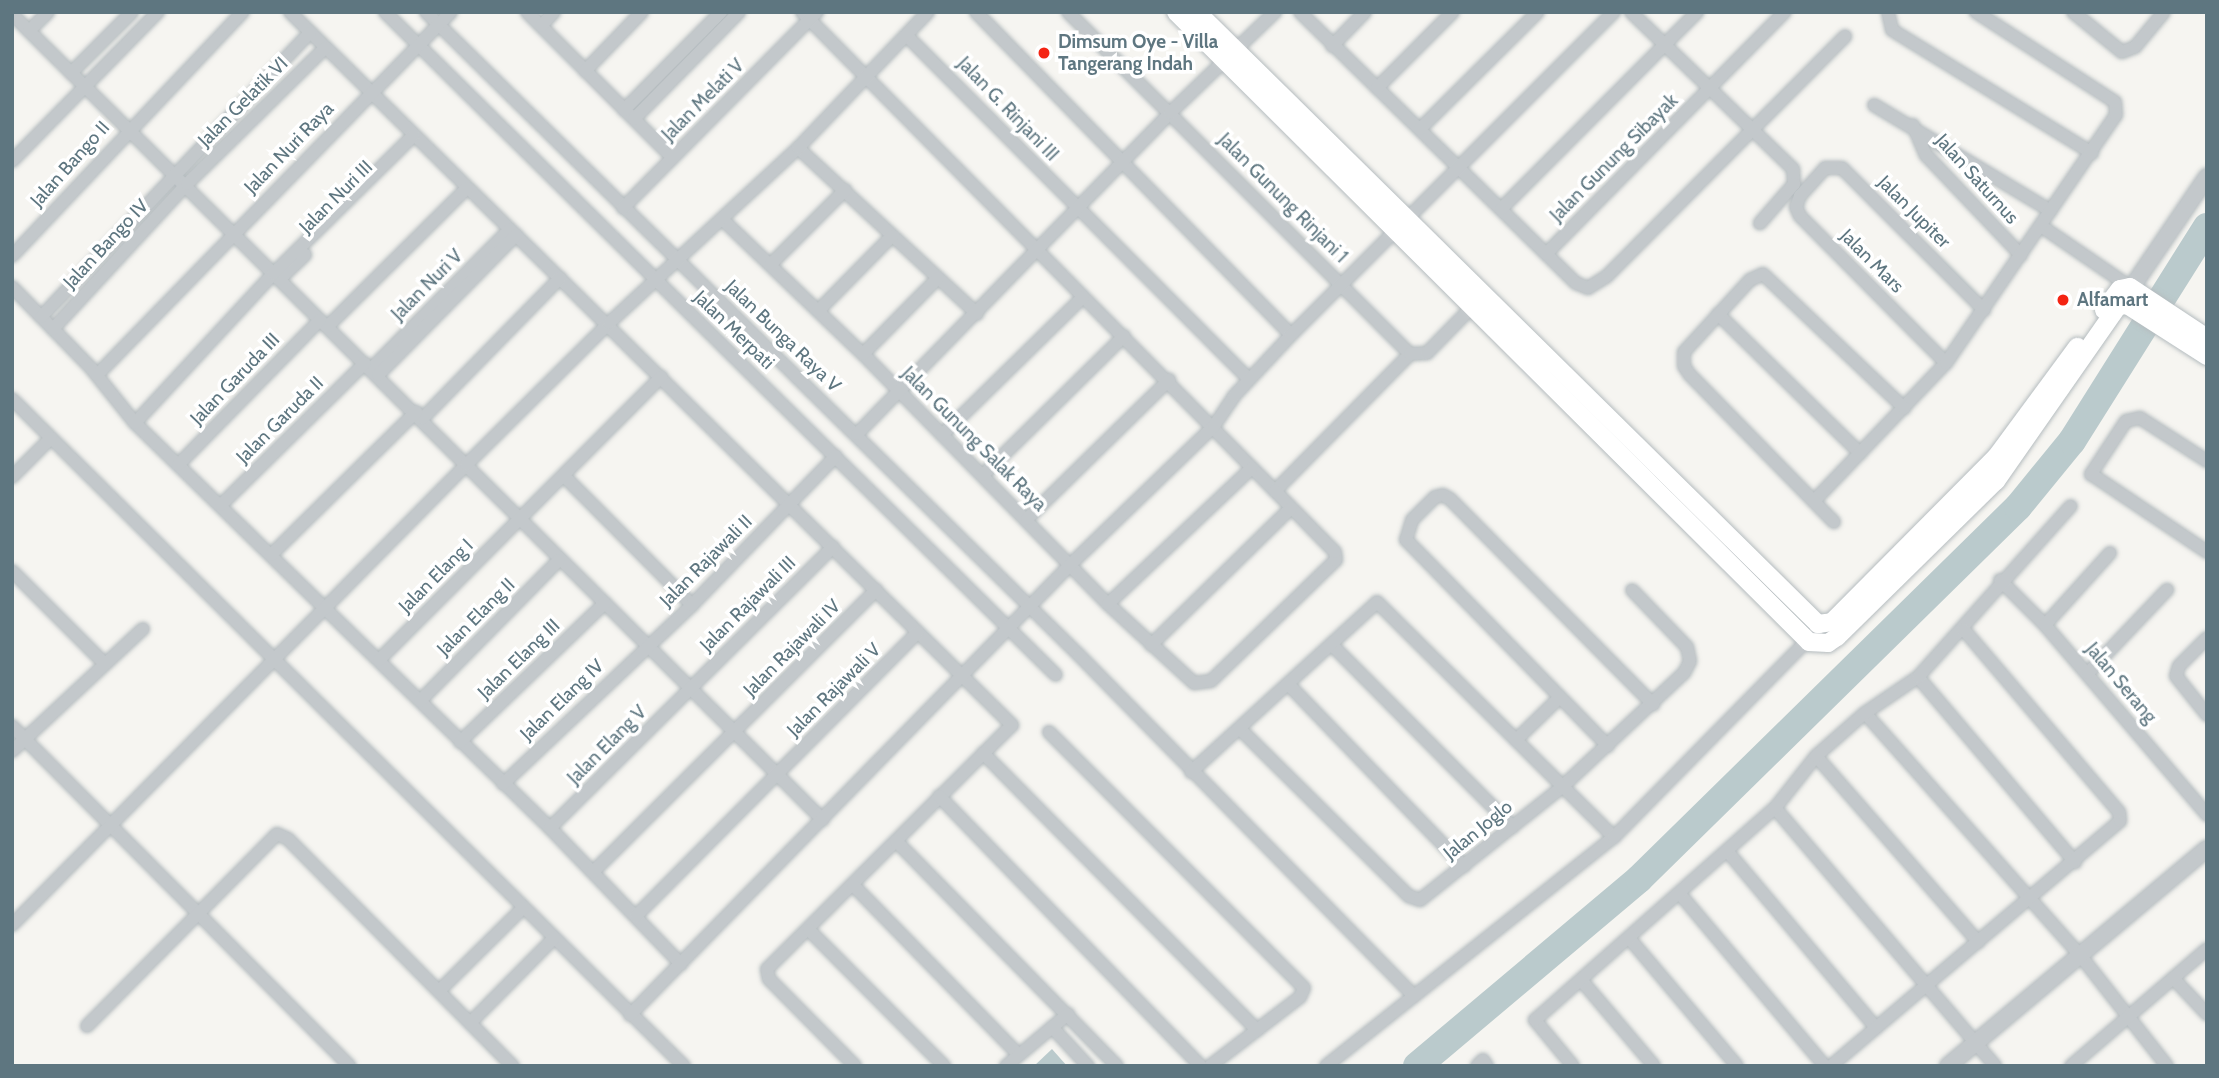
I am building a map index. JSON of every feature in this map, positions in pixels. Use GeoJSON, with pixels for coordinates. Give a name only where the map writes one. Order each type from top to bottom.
{"type":"FeatureCollection","features":[{"type":"Feature","properties":{"kind":"main road"},"geometry":{"type":"LineString","coordinates":[[1176,12],[1231,56],[1400,226],[1809,618],[1822,625],[1832,622],[1996,457],[2123,286],[2128,296],[2177,337],[2207,356]]}},
{"type":"Feature","properties":{"kind":"main road"},"geometry":{"type":"LineString","coordinates":[[1197,12],[1231,56]]}},
{"type":"Feature","properties":{"kind":"main road"},"geometry":{"type":"LineString","coordinates":[[1400,226],[1472,307],[1809,642],[1828,643],[1837,637],[1996,481],[2128,296]]}},
{"type":"Feature","properties":{"kind":"main road"},"geometry":{"type":"LineString","coordinates":[[2128,296],[2171,313],[2207,338]]}},
{"type":"Feature","properties":{"kind":"street"},"geometry":{"type":"LineString","coordinates":[[29,31],[48,12]]}},
{"type":"Feature","properties":{"kind":"street"},"geometry":{"type":"LineString","coordinates":[[71,73],[132,12]]}},
{"type":"Feature","properties":{"kind":"street"},"geometry":{"type":"LineString","coordinates":[[12,161],[158,12]]}},
{"type":"Feature","properties":{"kind":"street","name":"Jalan Bango II"},"geometry":{"type":"LineString","coordinates":[[12,256],[127,130],[243,12]]}},
{"type":"Feature","properties":{"kind":"street"},"geometry":{"type":"LineString","coordinates":[[290,12],[416,139],[609,323],[1012,725],[766,973],[855,1066]]}},
{"type":"Feature","properties":{"kind":"street","name":"Jalan Merpati"},"geometry":{"type":"LineString","coordinates":[[385,12],[1056,675]]}},
{"type":"Feature","properties":{"kind":"street","name":"Jalan Bunga Raya V"},"geometry":{"type":"LineString","coordinates":[[426,12],[623,208],[858,434],[1414,996]]}},
{"type":"Feature","properties":{"kind":"street","name":"Jalan Nuri Raya"},"geometry":{"type":"LineString","coordinates":[[97,375],[370,92],[451,12]]}},
{"type":"Feature","properties":{"kind":"street"},"geometry":{"type":"LineString","coordinates":[[554,12],[536,18],[673,158]]}},
{"type":"Feature","properties":{"kind":"street"},"geometry":{"type":"LineString","coordinates":[[585,71],[642,12]]}},
{"type":"Feature","properties":{"kind":"street"},"geometry":{"type":"LineString","coordinates":[[634,119],[721,12]]}},
{"type":"Feature","properties":{"kind":"street"},"geometry":{"type":"LineString","coordinates":[[624,110],[739,12]]}},
{"type":"Feature","properties":{"kind":"street"},"geometry":{"type":"LineString","coordinates":[[12,925],[111,828],[272,660],[466,465],[609,323],[679,262],[798,148],[928,12]]}},
{"type":"Feature","properties":{"kind":"street"},"geometry":{"type":"LineString","coordinates":[[976,12],[1291,335]]}},
{"type":"Feature","properties":{"kind":"street","name":"Jalan Gunung Rinjani 1"},"geometry":{"type":"LineString","coordinates":[[1068,12],[1410,354]]}},
{"type":"Feature","properties":{"kind":"street"},"geometry":{"type":"LineString","coordinates":[[858,434],[1125,165],[1170,113],[1275,12]]}},
{"type":"Feature","properties":{"kind":"street"},"geometry":{"type":"LineString","coordinates":[[1300,12],[1576,283],[1594,286],[1845,36]]}},
{"type":"Feature","properties":{"kind":"street"},"geometry":{"type":"LineString","coordinates":[[1332,46],[1366,12]]}},
{"type":"Feature","properties":{"kind":"street"},"geometry":{"type":"LineString","coordinates":[[1377,88],[1453,12]]}},
{"type":"Feature","properties":{"kind":"street"},"geometry":{"type":"LineString","coordinates":[[1420,129],[1538,12]]}},
{"type":"Feature","properties":{"kind":"street"},"geometry":{"type":"LineString","coordinates":[[630,1015],[1031,609],[1070,565],[1214,426],[1249,379],[1291,335],[1615,12]]}},
{"type":"Feature","properties":{"kind":"street"},"geometry":{"type":"LineString","coordinates":[[1631,12],[1796,174],[1794,184],[1760,223]]}},
{"type":"Feature","properties":{"kind":"street"},"geometry":{"type":"LineString","coordinates":[[1501,209],[1697,12]]}},
{"type":"Feature","properties":{"kind":"street","name":"Jalan Gunung Sibayak"},"geometry":{"type":"LineString","coordinates":[[1546,254],[1785,12]]}},
{"type":"Feature","properties":{"kind":"street"},"geometry":{"type":"LineString","coordinates":[[1888,12],[1888,24],[1896,32],[2092,153]]}},
{"type":"Feature","properties":{"kind":"street"},"geometry":{"type":"LineString","coordinates":[[1814,502],[1946,363],[2116,115],[2115,102],[1976,12]]}},
{"type":"Feature","properties":{"kind":"street"},"geometry":{"type":"LineString","coordinates":[[2073,12],[2123,52],[2135,47],[2164,12]]}},
{"type":"Feature","properties":{"kind":"street"},"geometry":{"type":"LineString","coordinates":[[12,13],[127,130],[175,172],[323,323],[419,415],[559,560],[824,820]]}},
{"type":"Feature","properties":{"kind":"street"},"geometry":{"type":"LineString","coordinates":[[809,15],[865,78],[1169,380],[1291,508],[1151,645]]}},
{"type":"Feature","properties":{"kind":"street","name":"Jalan Melati V"},"geometry":{"type":"LineString","coordinates":[[623,208],[809,15]]}},
{"type":"Feature","properties":{"kind":"street"},"geometry":{"type":"LineString","coordinates":[[41,317],[175,172],[310,33]]}},
{"type":"Feature","properties":{"kind":"street","name":"Jalan G. Rinjani III"},"geometry":{"type":"LineString","coordinates":[[906,35],[1249,379]]}},
{"type":"Feature","properties":{"kind":"street","name":"Jalan Gelatik VI"},"geometry":{"type":"LineString","coordinates":[[187,184],[325,48]]}},
{"type":"Feature","properties":{"kind":"street","name":"Jalan Saturnus"},"geometry":{"type":"LineString","coordinates":[[1874,105],[1913,125],[1926,155],[2021,255]]}},
{"type":"Feature","properties":{"kind":"street"},"geometry":{"type":"LineString","coordinates":[[1913,125],[2051,211]]}},
{"type":"Feature","properties":{"kind":"street","name":"Jalan Nuri III"},"geometry":{"type":"LineString","coordinates":[[135,423],[277,276],[416,139]]}},
{"type":"Feature","properties":{"kind":"street"},"geometry":{"type":"LineString","coordinates":[[798,148],[977,314]]}},
{"type":"Feature","properties":{"kind":"street","name":"Jalan Jupiter"},"geometry":{"type":"LineString","coordinates":[[1812,182],[1829,166],[1842,167],[1984,310]]}},
{"type":"Feature","properties":{"kind":"street"},"geometry":{"type":"LineString","coordinates":[[2042,226],[2128,296],[2207,177]]}},
{"type":"Feature","properties":{"kind":"street","name":"Jalan Mars"},"geometry":{"type":"LineString","coordinates":[[1812,182],[1796,201],[1797,212],[1946,363]]}},
{"type":"Feature","properties":{"kind":"street","name":"Jalan Bango IV"},"geometry":{"type":"LineString","coordinates":[[53,329],[187,184]]}},
{"type":"Feature","properties":{"kind":"street","name":"Jalan Garuda III"},"geometry":{"type":"LineString","coordinates":[[178,465],[323,323],[467,188]]}},
{"type":"Feature","properties":{"kind":"street"},"geometry":{"type":"LineString","coordinates":[[771,264],[845,190]]}},
{"type":"Feature","properties":{"kind":"street","name":"Jalan Gunung Salak Raya"},"geometry":{"type":"LineString","coordinates":[[722,219],[863,354],[1108,604],[1198,684],[1211,681],[1336,560],[1335,552],[1291,508]]}},
{"type":"Feature","properties":{"kind":"street","name":"Jalan Garuda II"},"geometry":{"type":"LineString","coordinates":[[221,505],[371,369],[513,232]]}},
{"type":"Feature","properties":{"kind":"street"},"geometry":{"type":"LineString","coordinates":[[818,311],[892,236]]}},
{"type":"Feature","properties":{"kind":"street"},"geometry":{"type":"LineString","coordinates":[[1834,522],[1684,366],[1684,352],[1754,276],[1767,275],[1904,408]]}},
{"type":"Feature","properties":{"kind":"street"},"geometry":{"type":"LineString","coordinates":[[271,555],[560,278]]}},
{"type":"Feature","properties":{"kind":"street"},"geometry":{"type":"LineString","coordinates":[[863,354],[938,278]]}},
{"type":"Feature","properties":{"kind":"street"},"geometry":{"type":"LineString","coordinates":[[12,287],[97,375],[135,423],[550,828],[681,964]]}},
{"type":"Feature","properties":{"kind":"street"},"geometry":{"type":"LineString","coordinates":[[942,435],[1083,297]]}},
{"type":"Feature","properties":{"kind":"street"},"geometry":{"type":"LineString","coordinates":[[1275,491],[1410,354],[1427,353],[1472,307]]}},
{"type":"Feature","properties":{"kind":"street"},"geometry":{"type":"LineString","coordinates":[[1718,314],[1860,453]]}},
{"type":"Feature","properties":{"kind":"street"},"geometry":{"type":"LineString","coordinates":[[983,475],[1124,336]]}},
{"type":"Feature","properties":{"kind":"street","name":"Jalan Elang I"},"geometry":{"type":"LineString","coordinates":[[379,660],[661,377]]}},
{"type":"Feature","properties":{"kind":"street"},"geometry":{"type":"LineString","coordinates":[[1027,519],[1169,380]]}},
{"type":"Feature","properties":{"kind":"street"},"geometry":{"type":"LineString","coordinates":[[12,399],[684,1066]]}},
{"type":"Feature","properties":{"kind":"street"},"geometry":{"type":"LineString","coordinates":[[2207,461],[2140,418],[2126,421],[2091,474],[2207,552]]}},
{"type":"Feature","properties":{"kind":"street"},"geometry":{"type":"LineString","coordinates":[[12,477],[51,438]]}},
{"type":"Feature","properties":{"kind":"street","name":"Jalan Rajawali II"},"geometry":{"type":"LineString","coordinates":[[648,645],[692,605],[836,456]]}},
{"type":"Feature","properties":{"kind":"street"},"geometry":{"type":"LineString","coordinates":[[1108,604],[1252,468]]}},
{"type":"Feature","properties":{"kind":"street"},"geometry":{"type":"LineString","coordinates":[[564,475],[692,605]]}},
{"type":"Feature","properties":{"kind":"street"},"geometry":{"type":"LineString","coordinates":[[1608,747],[1406,540],[1412,520],[1435,497],[1450,499],[1653,704]]}},
{"type":"Feature","properties":{"kind":"street"},"geometry":{"type":"LineString","coordinates":[[1573,1066],[1535,1020],[1775,808],[1816,756],[1865,713],[1918,677],[1964,630],[2000,580],[2071,506]]}},
{"type":"Feature","properties":{"kind":"street","name":"Jalan Rajawali III"},"geometry":{"type":"LineString","coordinates":[[691,688],[833,547]]}},
{"type":"Feature","properties":{"kind":"street"},"geometry":{"type":"LineString","coordinates":[[2045,625],[2110,553]]}},
{"type":"Feature","properties":{"kind":"street","name":"Jalan Elang II"},"geometry":{"type":"LineString","coordinates":[[420,701],[559,560]]}},
{"type":"Feature","properties":{"kind":"street"},"geometry":{"type":"LineString","coordinates":[[12,571],[103,662]]}},
{"type":"Feature","properties":{"kind":"street","name":"Jalan Serang"},"geometry":{"type":"LineString","coordinates":[[2000,580],[2088,673],[2207,815]]}},
{"type":"Feature","properties":{"kind":"street","name":"Jalan Rajawali IV"},"geometry":{"type":"LineString","coordinates":[[593,872],[876,590]]}},
{"type":"Feature","properties":{"kind":"street","name":"Jalan Joglo"},"geometry":{"type":"LineString","coordinates":[[1240,729],[1416,900],[1427,897],[1608,747],[1684,673],[1691,654],[1632,590]]}},
{"type":"Feature","properties":{"kind":"street"},"geometry":{"type":"LineString","coordinates":[[2088,673],[2167,590]]}},
{"type":"Feature","properties":{"kind":"street","name":"Jalan Elang III"},"geometry":{"type":"LineString","coordinates":[[460,742],[605,603]]}},
{"type":"Feature","properties":{"kind":"street"},"geometry":{"type":"LineString","coordinates":[[1191,772],[1289,685],[1372,603],[1380,603],[1614,837]]}},
{"type":"Feature","properties":{"kind":"street"},"geometry":{"type":"LineString","coordinates":[[1326,1066],[1614,837],[1809,642],[1822,625]]}},
{"type":"Feature","properties":{"kind":"street"},"geometry":{"type":"LineString","coordinates":[[12,751],[103,662],[143,629]]}},
{"type":"Feature","properties":{"kind":"street"},"geometry":{"type":"LineString","coordinates":[[1831,1066],[2118,827],[2119,812],[1964,630]]}},
{"type":"Feature","properties":{"kind":"street","name":"Jalan Rajawali V"},"geometry":{"type":"LineString","coordinates":[[636,916],[918,632]]}},
{"type":"Feature","properties":{"kind":"street"},"geometry":{"type":"LineString","coordinates":[[2207,638],[2179,666],[2176,676],[2207,715]]}},
{"type":"Feature","properties":{"kind":"street"},"geometry":{"type":"LineString","coordinates":[[1331,644],[1513,827]]}},
{"type":"Feature","properties":{"kind":"street","name":"Jalan Elang IV"},"geometry":{"type":"LineString","coordinates":[[503,784],[648,645]]}},
{"type":"Feature","properties":{"kind":"street"},"geometry":{"type":"LineString","coordinates":[[1918,677],[2075,862]]}},
{"type":"Feature","properties":{"kind":"street"},"geometry":{"type":"LineString","coordinates":[[1289,685],[1464,866]]}},
{"type":"Feature","properties":{"kind":"street","name":"Jalan Elang V"},"geometry":{"type":"LineString","coordinates":[[550,828],[691,688]]}},
{"type":"Feature","properties":{"kind":"street"},"geometry":{"type":"LineString","coordinates":[[1516,740],[1559,698]]}},
{"type":"Feature","properties":{"kind":"street"},"geometry":{"type":"LineString","coordinates":[[1865,713],[2080,955],[2166,1066]]}},
{"type":"Feature","properties":{"kind":"street"},"geometry":{"type":"LineString","coordinates":[[12,726],[350,1066]]}},
{"type":"Feature","properties":{"kind":"street"},"geometry":{"type":"LineString","coordinates":[[1049,732],[1303,987],[1300,997],[1210,1066]]}},
{"type":"Feature","properties":{"kind":"street"},"geometry":{"type":"LineString","coordinates":[[983,752],[1257,1030]]}},
{"type":"Feature","properties":{"kind":"street"},"geometry":{"type":"LineString","coordinates":[[1816,756],[1978,942]]}},
{"type":"Feature","properties":{"kind":"street"},"geometry":{"type":"LineString","coordinates":[[939,796],[1201,1066]]}},
{"type":"Feature","properties":{"kind":"street"},"geometry":{"type":"LineString","coordinates":[[1775,808],[1995,1066]]}},
{"type":"Feature","properties":{"kind":"street"},"geometry":{"type":"LineString","coordinates":[[87,1026],[277,834],[288,839],[513,1066]]}},
{"type":"Feature","properties":{"kind":"street"},"geometry":{"type":"LineString","coordinates":[[896,841],[1117,1066]]}},
{"type":"Feature","properties":{"kind":"street"},"geometry":{"type":"LineString","coordinates":[[1948,1066],[2207,849]]}},
{"type":"Feature","properties":{"kind":"street"},"geometry":{"type":"LineString","coordinates":[[1728,852],[1876,1028]]}},
{"type":"Feature","properties":{"kind":"street"},"geometry":{"type":"LineString","coordinates":[[853,885],[1018,1054]]}},
{"type":"Feature","properties":{"kind":"street"},"geometry":{"type":"LineString","coordinates":[[1680,894],[1825,1066]]}},
{"type":"Feature","properties":{"kind":"street"},"geometry":{"type":"LineString","coordinates":[[439,991],[523,908]]}},
{"type":"Feature","properties":{"kind":"street"},"geometry":{"type":"LineString","coordinates":[[809,930],[944,1066]]}},
{"type":"Feature","properties":{"kind":"street"},"geometry":{"type":"LineString","coordinates":[[470,1023],[554,938]]}},
{"type":"Feature","properties":{"kind":"street"},"geometry":{"type":"LineString","coordinates":[[1629,938],[1737,1066]]}},
{"type":"Feature","properties":{"kind":"street"},"geometry":{"type":"LineString","coordinates":[[2077,1064],[2207,948]]}},
{"type":"Feature","properties":{"kind":"street"},"geometry":{"type":"LineString","coordinates":[[2172,978],[2207,1014]]}},
{"type":"Feature","properties":{"kind":"street"},"geometry":{"type":"LineString","coordinates":[[1582,981],[1654,1066]]}},
{"type":"Feature","properties":{"kind":"street"},"geometry":{"type":"LineString","coordinates":[[1006,1066],[1068,1014]]}},
{"type":"Feature","properties":{"kind":"street"},"geometry":{"type":"LineString","coordinates":[[1052,1027],[1088,1066]]}},
{"type":"Feature","properties":{"kind":"shaded area"},"geometry":{"type":"Polygon","coordinates":[[[1052,1049],[1067,1066],[1034,1066],[1052,1049]]]}},
{"type":"Feature","properties":{"kind":"waterway"},"geometry":{"type":"LineString","coordinates":[[1417,1066],[1639,879],[2018,507],[2072,441],[2207,227]]}},
{"type":"Feature","properties":{"kind":"place","name":"Dimsum Oye - Villa Tangerang Indah"},"geometry":{"type":"Point","coordinates":[1044,53]}},
{"type":"Feature","properties":{"kind":"place","name":"Alfamart"},"geometry":{"type":"Point","coordinates":[2063,300]}}]}
